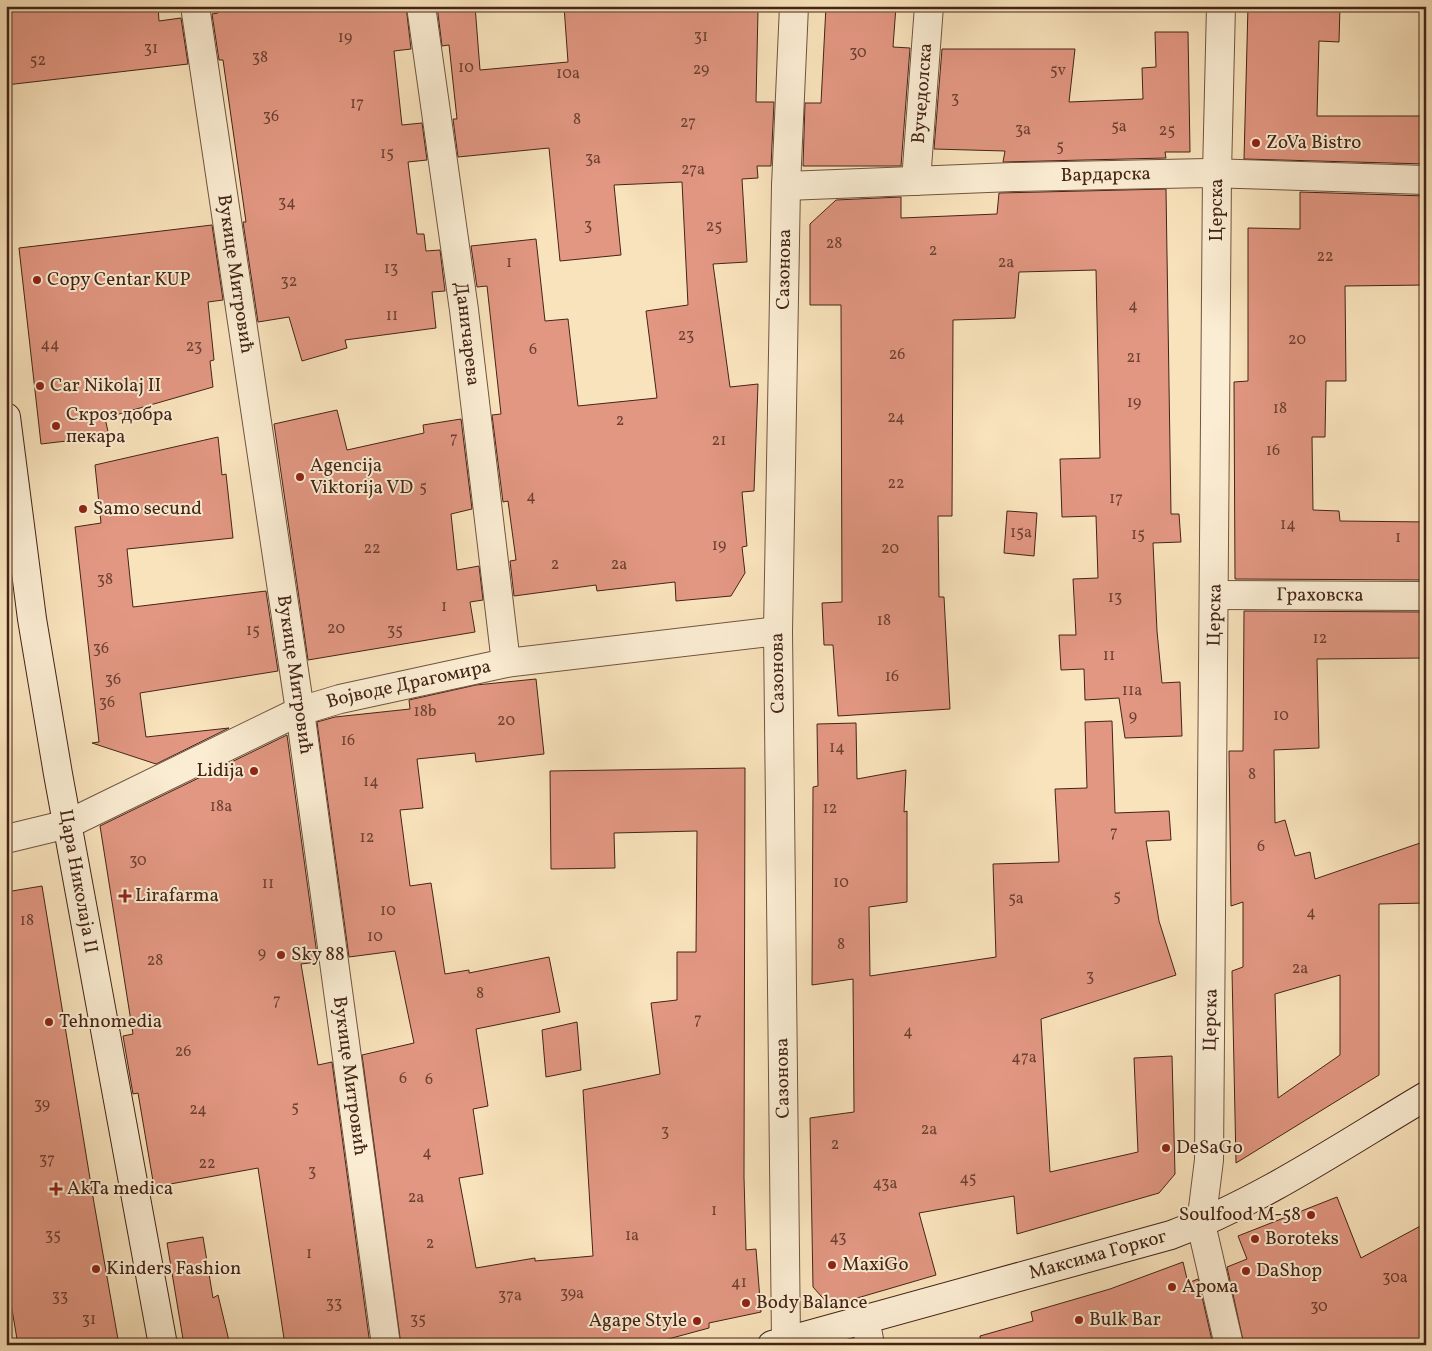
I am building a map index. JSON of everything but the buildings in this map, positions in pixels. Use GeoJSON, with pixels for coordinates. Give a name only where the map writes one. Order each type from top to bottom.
{"type":"FeatureCollection","features":[{"type":"Feature","properties":{"kind":"street","name":"Вукице Митровић"},"geometry":{"type":"LineString","coordinates":[[195,6],[300,711],[386,1345]]}},
{"type":"Feature","properties":{"kind":"street","name":"Даничарева"},"geometry":{"type":"LineString","coordinates":[[421,6],[464,310],[506,663]]}},
{"type":"Feature","properties":{"kind":"street","name":"Сазонова"},"geometry":{"type":"LineString","coordinates":[[779,1343],[778,631],[786,186],[794,6]]}},
{"type":"Feature","properties":{"kind":"street","name":"Вучедолска"},"geometry":{"type":"LineString","coordinates":[[916,181],[929,6]]}},
{"type":"Feature","properties":{"kind":"street","name":"Церска"},"geometry":{"type":"LineString","coordinates":[[1201,1224],[1209,1160],[1217,173],[1221,6]]}},
{"type":"Feature","properties":{"kind":"street","name":"Вардарска"},"geometry":{"type":"LineString","coordinates":[[786,186],[1217,173],[1426,180]]}},
{"type":"Feature","properties":{"kind":"street","name":"Цара Николаја II"},"geometry":{"type":"LineString","coordinates":[[6,416],[32,619],[163,1345]]}},
{"type":"Feature","properties":{"kind":"street","name":"Граховска"},"geometry":{"type":"LineString","coordinates":[[1215,595],[1426,596]]}},
{"type":"Feature","properties":{"kind":"street","name":"Војводе Драгомира"},"geometry":{"type":"LineString","coordinates":[[6,839],[68,824],[300,711],[340,699],[506,663],[778,631]]}},
{"type":"Feature","properties":{"kind":"street","name":"Максима Горког"},"geometry":{"type":"LineString","coordinates":[[779,1343],[1171,1235],[1201,1224],[1248,1202],[1426,1096]]}},
{"type":"Feature","properties":{"kind":"street"},"geometry":{"type":"LineString","coordinates":[[1201,1224],[1229,1345]]}},
{"type":"Feature","properties":{"kind":"street"},"geometry":{"type":"LineString","coordinates":[[865,1318],[870,1345]]}},
{"type":"Feature","properties":{"kind":"place","name":"ZoVa Bistro"},"geometry":{"type":"Point","coordinates":[1256,143]}},
{"type":"Feature","properties":{"kind":"place","name":"Copy Centar KUP"},"geometry":{"type":"Point","coordinates":[37,280]}},
{"type":"Feature","properties":{"kind":"place","name":"Car Nikolaj II"},"geometry":{"type":"Point","coordinates":[40,386]}},
{"type":"Feature","properties":{"kind":"place","name":"Скроз добра пекара"},"geometry":{"type":"Point","coordinates":[56,426]}},
{"type":"Feature","properties":{"kind":"place","name":"Agencija Viktorija VD"},"geometry":{"type":"Point","coordinates":[300,477]}},
{"type":"Feature","properties":{"kind":"place","name":"Samo secund"},"geometry":{"type":"Point","coordinates":[83,509]}},
{"type":"Feature","properties":{"kind":"place","name":"Lidija"},"geometry":{"type":"Point","coordinates":[254,771]}},
{"type":"Feature","properties":{"kind":"place","name":"Lirafarma"},"geometry":{"type":"Point","coordinates":[125,896]}},
{"type":"Feature","properties":{"kind":"place","name":"Sky 88"},"geometry":{"type":"Point","coordinates":[281,955]}},
{"type":"Feature","properties":{"kind":"place","name":"Tehnomedia"},"geometry":{"type":"Point","coordinates":[49,1022]}},
{"type":"Feature","properties":{"kind":"place","name":"DeSaGo"},"geometry":{"type":"Point","coordinates":[1166,1148]}},
{"type":"Feature","properties":{"kind":"place","name":"AkTa medica"},"geometry":{"type":"Point","coordinates":[56,1189]}},
{"type":"Feature","properties":{"kind":"place","name":"Soulfood M-58"},"geometry":{"type":"Point","coordinates":[1311,1215]}},
{"type":"Feature","properties":{"kind":"place","name":"Boroteks"},"geometry":{"type":"Point","coordinates":[1255,1239]}},
{"type":"Feature","properties":{"kind":"place","name":"MaxiGo"},"geometry":{"type":"Point","coordinates":[832,1265]}},
{"type":"Feature","properties":{"kind":"place","name":"Kinders Fashion"},"geometry":{"type":"Point","coordinates":[96,1269]}},
{"type":"Feature","properties":{"kind":"place","name":"DaShop"},"geometry":{"type":"Point","coordinates":[1246,1271]}},
{"type":"Feature","properties":{"kind":"place","name":"Арома"},"geometry":{"type":"Point","coordinates":[1172,1287]}},
{"type":"Feature","properties":{"kind":"place","name":"Body Balance"},"geometry":{"type":"Point","coordinates":[746,1303]}},
{"type":"Feature","properties":{"kind":"place","name":"Bulk Bar"},"geometry":{"type":"Point","coordinates":[1079,1320]}},
{"type":"Feature","properties":{"kind":"place","name":"Agape Style"},"geometry":{"type":"Point","coordinates":[697,1321]}}]}
